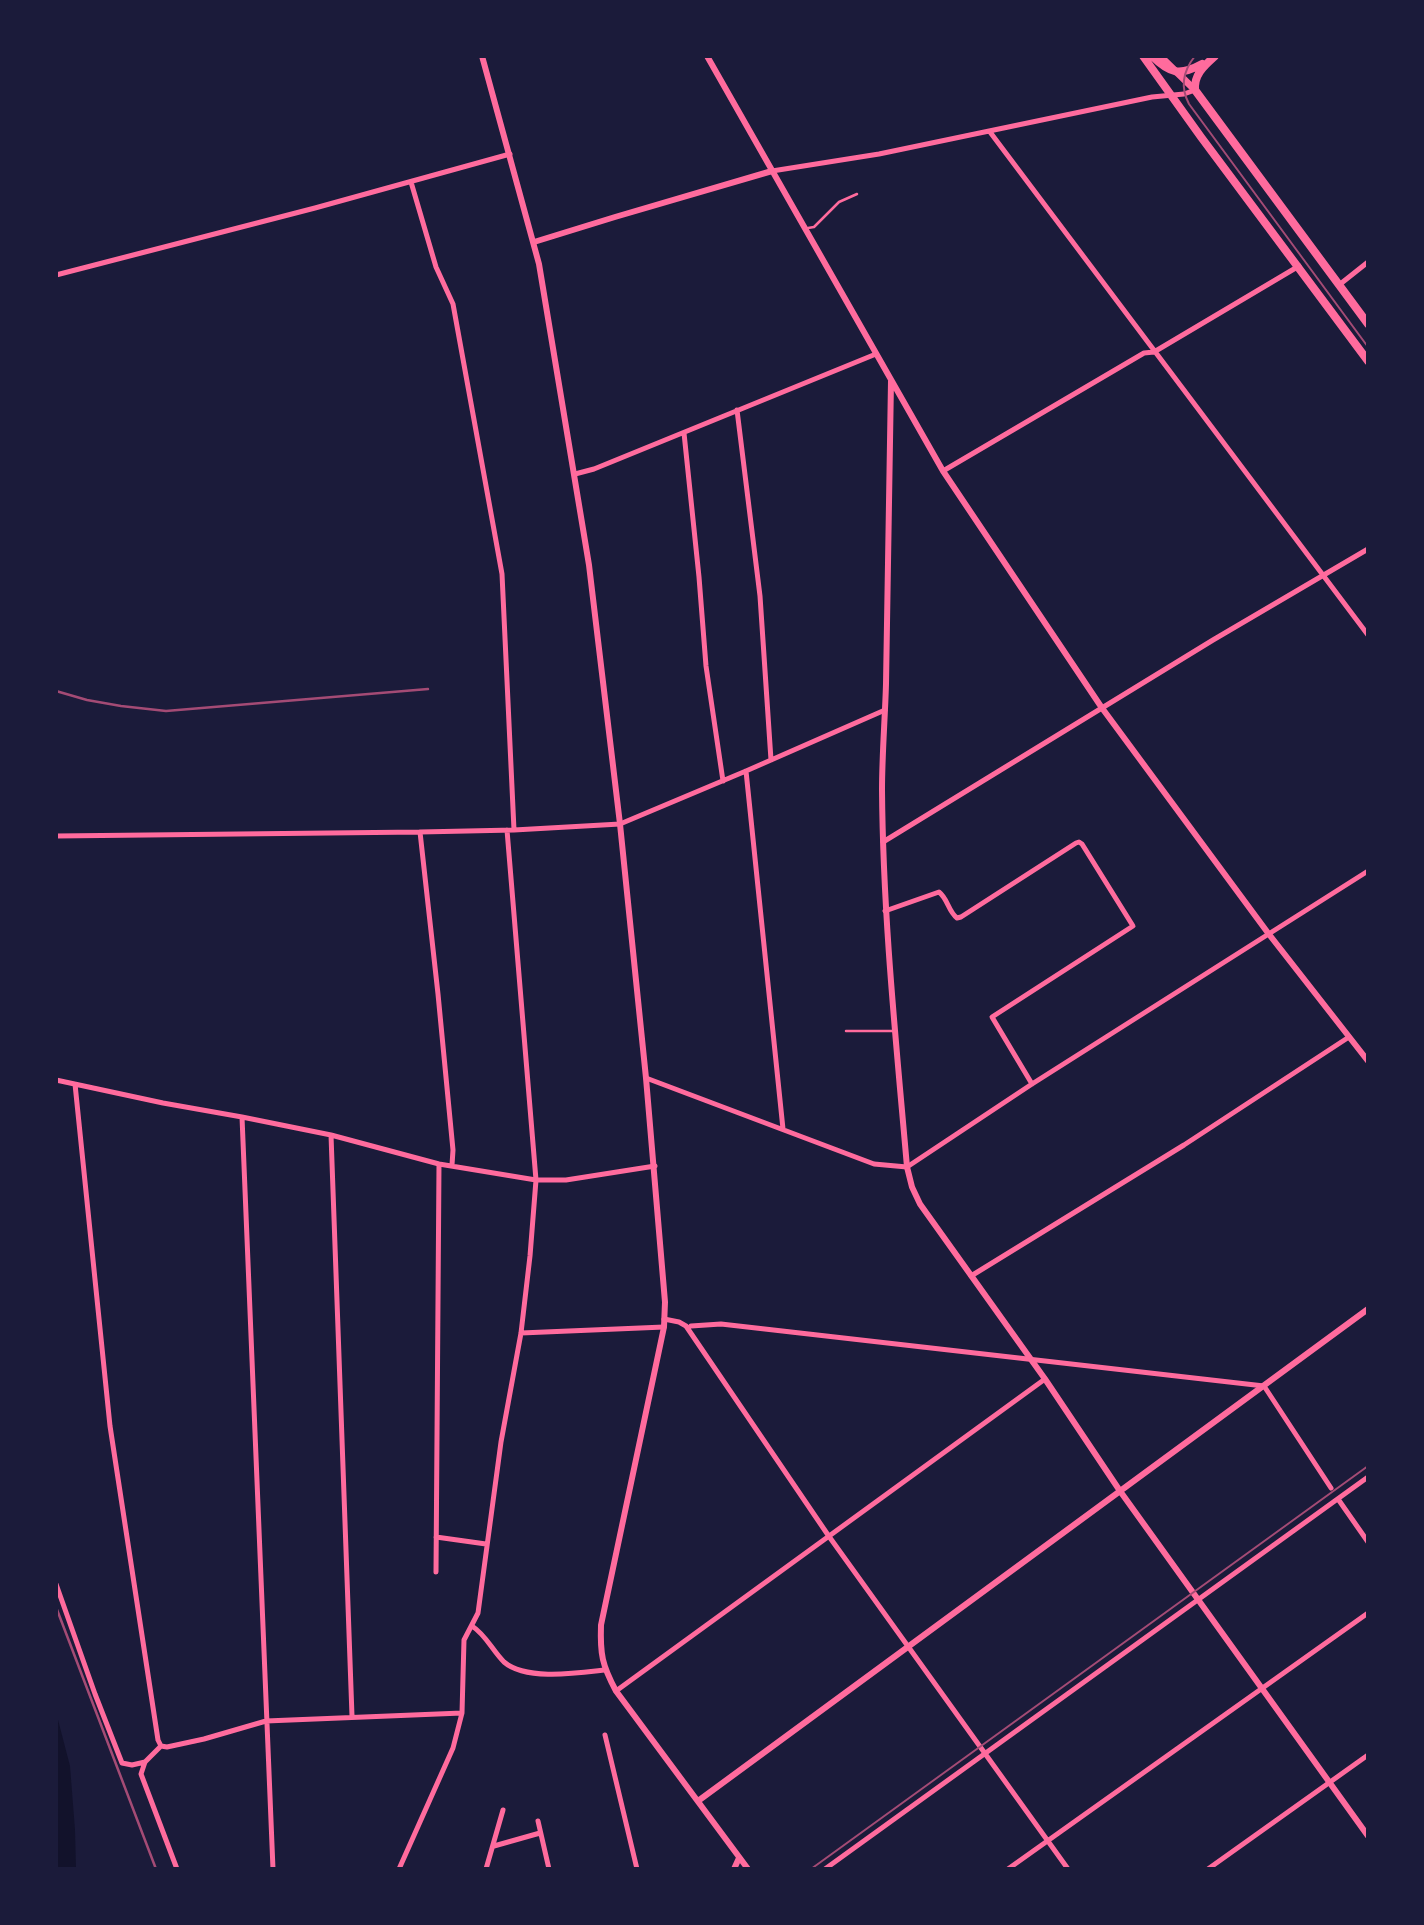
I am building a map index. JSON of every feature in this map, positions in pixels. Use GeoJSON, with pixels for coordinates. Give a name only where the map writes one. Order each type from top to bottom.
{"type":"FeatureCollection","features":[{"type":"Feature","properties":{"kind":"main road"},"geometry":{"type":"LineString","coordinates":[[1143,56],[1368,360]]}},
{"type":"Feature","properties":{"kind":"main road"},"geometry":{"type":"LineString","coordinates":[[1152,56],[1176,72],[1191,69],[1214,56]]}},
{"type":"Feature","properties":{"kind":"main road"},"geometry":{"type":"LineString","coordinates":[[1160,56],[1195,90],[1368,324]]}},
{"type":"Feature","properties":{"kind":"main road"},"geometry":{"type":"LineString","coordinates":[[1195,90],[1195,79],[1214,56]]}},
{"type":"Feature","properties":{"kind":"street"},"geometry":{"type":"LineString","coordinates":[[482,56],[534,242],[575,474],[589,565],[620,824],[655,1166],[665,1302],[664,1323],[601,1625],[601,1653],[605,1670],[616,1691],[748,1869]]}},
{"type":"Feature","properties":{"kind":"street"},"geometry":{"type":"LineString","coordinates":[[707,56],[943,471],[1102,708],[1268,933],[1368,1061]]}},
{"type":"Feature","properties":{"kind":"street"},"geometry":{"type":"LineString","coordinates":[[534,242],[772,172],[879,154],[1195,90]]}},
{"type":"Feature","properties":{"kind":"street"},"geometry":{"type":"LineString","coordinates":[[990,132],[1368,635]]}},
{"type":"Feature","properties":{"kind":"street"},"geometry":{"type":"LineString","coordinates":[[56,275],[510,154]]}},
{"type":"Feature","properties":{"kind":"street"},"geometry":{"type":"LineString","coordinates":[[411,182],[436,267],[453,304],[502,574],[514,830]]}},
{"type":"Feature","properties":{"kind":"street"},"geometry":{"type":"LineString","coordinates":[[1339,285],[1368,262]]}},
{"type":"Feature","properties":{"kind":"street"},"geometry":{"type":"LineString","coordinates":[[943,471],[1144,353],[1154,352],[1299,266]]}},
{"type":"Feature","properties":{"kind":"street"},"geometry":{"type":"LineString","coordinates":[[575,474],[594,470],[876,354]]}},
{"type":"Feature","properties":{"kind":"street"},"geometry":{"type":"LineString","coordinates":[[891,381],[883,842],[885,911],[895,1031],[907,1167],[912,1187],[920,1204],[1045,1379],[1120,1492],[1368,1836]]}},
{"type":"Feature","properties":{"kind":"street"},"geometry":{"type":"LineString","coordinates":[[737,411],[760,596],[771,760]]}},
{"type":"Feature","properties":{"kind":"street"},"geometry":{"type":"LineString","coordinates":[[684,433],[706,666],[723,781]]}},
{"type":"Feature","properties":{"kind":"street"},"geometry":{"type":"LineString","coordinates":[[883,842],[1213,640],[1368,549]]}},
{"type":"Feature","properties":{"kind":"street"},"geometry":{"type":"LineString","coordinates":[[56,836],[514,830],[620,824],[885,710]]}},
{"type":"Feature","properties":{"kind":"street"},"geometry":{"type":"LineString","coordinates":[[746,771],[783,1129]]}},
{"type":"Feature","properties":{"kind":"street"},"geometry":{"type":"LineString","coordinates":[[399,1869],[453,1748],[462,1713],[464,1640],[478,1613],[501,1442],[521,1333],[530,1255],[536,1180],[507,830]]}},
{"type":"Feature","properties":{"kind":"street"},"geometry":{"type":"LineString","coordinates":[[420,832],[453,1150],[452,1165]]}},
{"type":"Feature","properties":{"kind":"street"},"geometry":{"type":"LineString","coordinates":[[885,911],[939,892],[952,914],[957,918],[961,917],[1076,843],[1082,844],[1133,926],[992,1017],[1032,1084]]}},
{"type":"Feature","properties":{"kind":"street"},"geometry":{"type":"LineString","coordinates":[[646,1078],[874,1164],[907,1167],[1032,1084],[1368,871]]}},
{"type":"Feature","properties":{"kind":"street"},"geometry":{"type":"LineString","coordinates":[[971,1276],[1184,1145],[1349,1037]]}},
{"type":"Feature","properties":{"kind":"street"},"geometry":{"type":"LineString","coordinates":[[56,1080],[331,1135],[439,1164],[536,1180],[566,1180],[655,1166]]}},
{"type":"Feature","properties":{"kind":"street"},"geometry":{"type":"LineString","coordinates":[[75,1084],[110,1426],[158,1740],[161,1745],[167,1747],[204,1739],[266,1721],[462,1713]]}},
{"type":"Feature","properties":{"kind":"street"},"geometry":{"type":"LineString","coordinates":[[242,1117],[273,1869]]}},
{"type":"Feature","properties":{"kind":"street"},"geometry":{"type":"LineString","coordinates":[[331,1135],[352,1716]]}},
{"type":"Feature","properties":{"kind":"street"},"geometry":{"type":"LineString","coordinates":[[436,1572],[439,1164]]}},
{"type":"Feature","properties":{"kind":"street"},"geometry":{"type":"LineString","coordinates":[[698,1801],[1368,1309]]}},
{"type":"Feature","properties":{"kind":"street"},"geometry":{"type":"LineString","coordinates":[[521,1333],[679,1322],[686,1326],[828,1535],[1068,1869]]}},
{"type":"Feature","properties":{"kind":"street"},"geometry":{"type":"LineString","coordinates":[[691,1326],[721,1324],[1264,1386]]}},
{"type":"Feature","properties":{"kind":"street"},"geometry":{"type":"LineString","coordinates":[[616,1691],[1045,1379]]}},
{"type":"Feature","properties":{"kind":"street"},"geometry":{"type":"LineString","coordinates":[[1264,1386],[1331,1488]]}},
{"type":"Feature","properties":{"kind":"street"},"geometry":{"type":"LineString","coordinates":[[825,1869],[1368,1477]]}},
{"type":"Feature","properties":{"kind":"street"},"geometry":{"type":"LineString","coordinates":[[1338,1499],[1368,1542]]}},
{"type":"Feature","properties":{"kind":"street"},"geometry":{"type":"LineString","coordinates":[[436,1538],[486,1544]]}},
{"type":"Feature","properties":{"kind":"street"},"geometry":{"type":"LineString","coordinates":[[56,1584],[122,1763],[132,1765],[145,1762]]}},
{"type":"Feature","properties":{"kind":"street"},"geometry":{"type":"LineString","coordinates":[[1008,1869],[1368,1613]]}},
{"type":"Feature","properties":{"kind":"street"},"geometry":{"type":"LineString","coordinates":[[472,1626],[481,1632],[506,1664],[536,1675],[605,1670]]}},
{"type":"Feature","properties":{"kind":"street"},"geometry":{"type":"LineString","coordinates":[[605,1735],[637,1869]]}},
{"type":"Feature","properties":{"kind":"street"},"geometry":{"type":"LineString","coordinates":[[161,1745],[145,1762],[141,1774],[177,1869]]}},
{"type":"Feature","properties":{"kind":"street"},"geometry":{"type":"LineString","coordinates":[[1208,1869],[1368,1755]]}},
{"type":"Feature","properties":{"kind":"street"},"geometry":{"type":"LineString","coordinates":[[486,1869],[503,1810]]}},
{"type":"Feature","properties":{"kind":"street"},"geometry":{"type":"LineString","coordinates":[[538,1821],[549,1869]]}},
{"type":"Feature","properties":{"kind":"street"},"geometry":{"type":"LineString","coordinates":[[494,1846],[540,1833]]}},
{"type":"Feature","properties":{"kind":"street"},"geometry":{"type":"LineString","coordinates":[[734,1869],[739,1857]]}},
{"type":"Feature","properties":{"kind":"lane"},"geometry":{"type":"LineString","coordinates":[[805,229],[814,227],[839,202],[857,194]]}},
{"type":"Feature","properties":{"kind":"lane"},"geometry":{"type":"LineString","coordinates":[[846,1031],[895,1031]]}},
{"type":"Feature","properties":{"kind":"shaded area"},"geometry":{"type":"Polygon","coordinates":[[[56,1712],[70,1766],[76,1869],[56,1869],[56,1712]]]}},
{"type":"Feature","properties":{"kind":"tram line"},"geometry":{"type":"LineString","coordinates":[[1195,56],[1184,79],[1184,91],[1189,104],[1368,347]]}},
{"type":"Feature","properties":{"kind":"tram line"},"geometry":{"type":"LineString","coordinates":[[811,1869],[1368,1466]]}},
{"type":"Feature","properties":{"kind":"railway"},"geometry":{"type":"LineString","coordinates":[[56,691],[87,700],[166,711],[428,689]]}},
{"type":"Feature","properties":{"kind":"railway"},"geometry":{"type":"LineString","coordinates":[[56,1607],[156,1869]]}}]}
